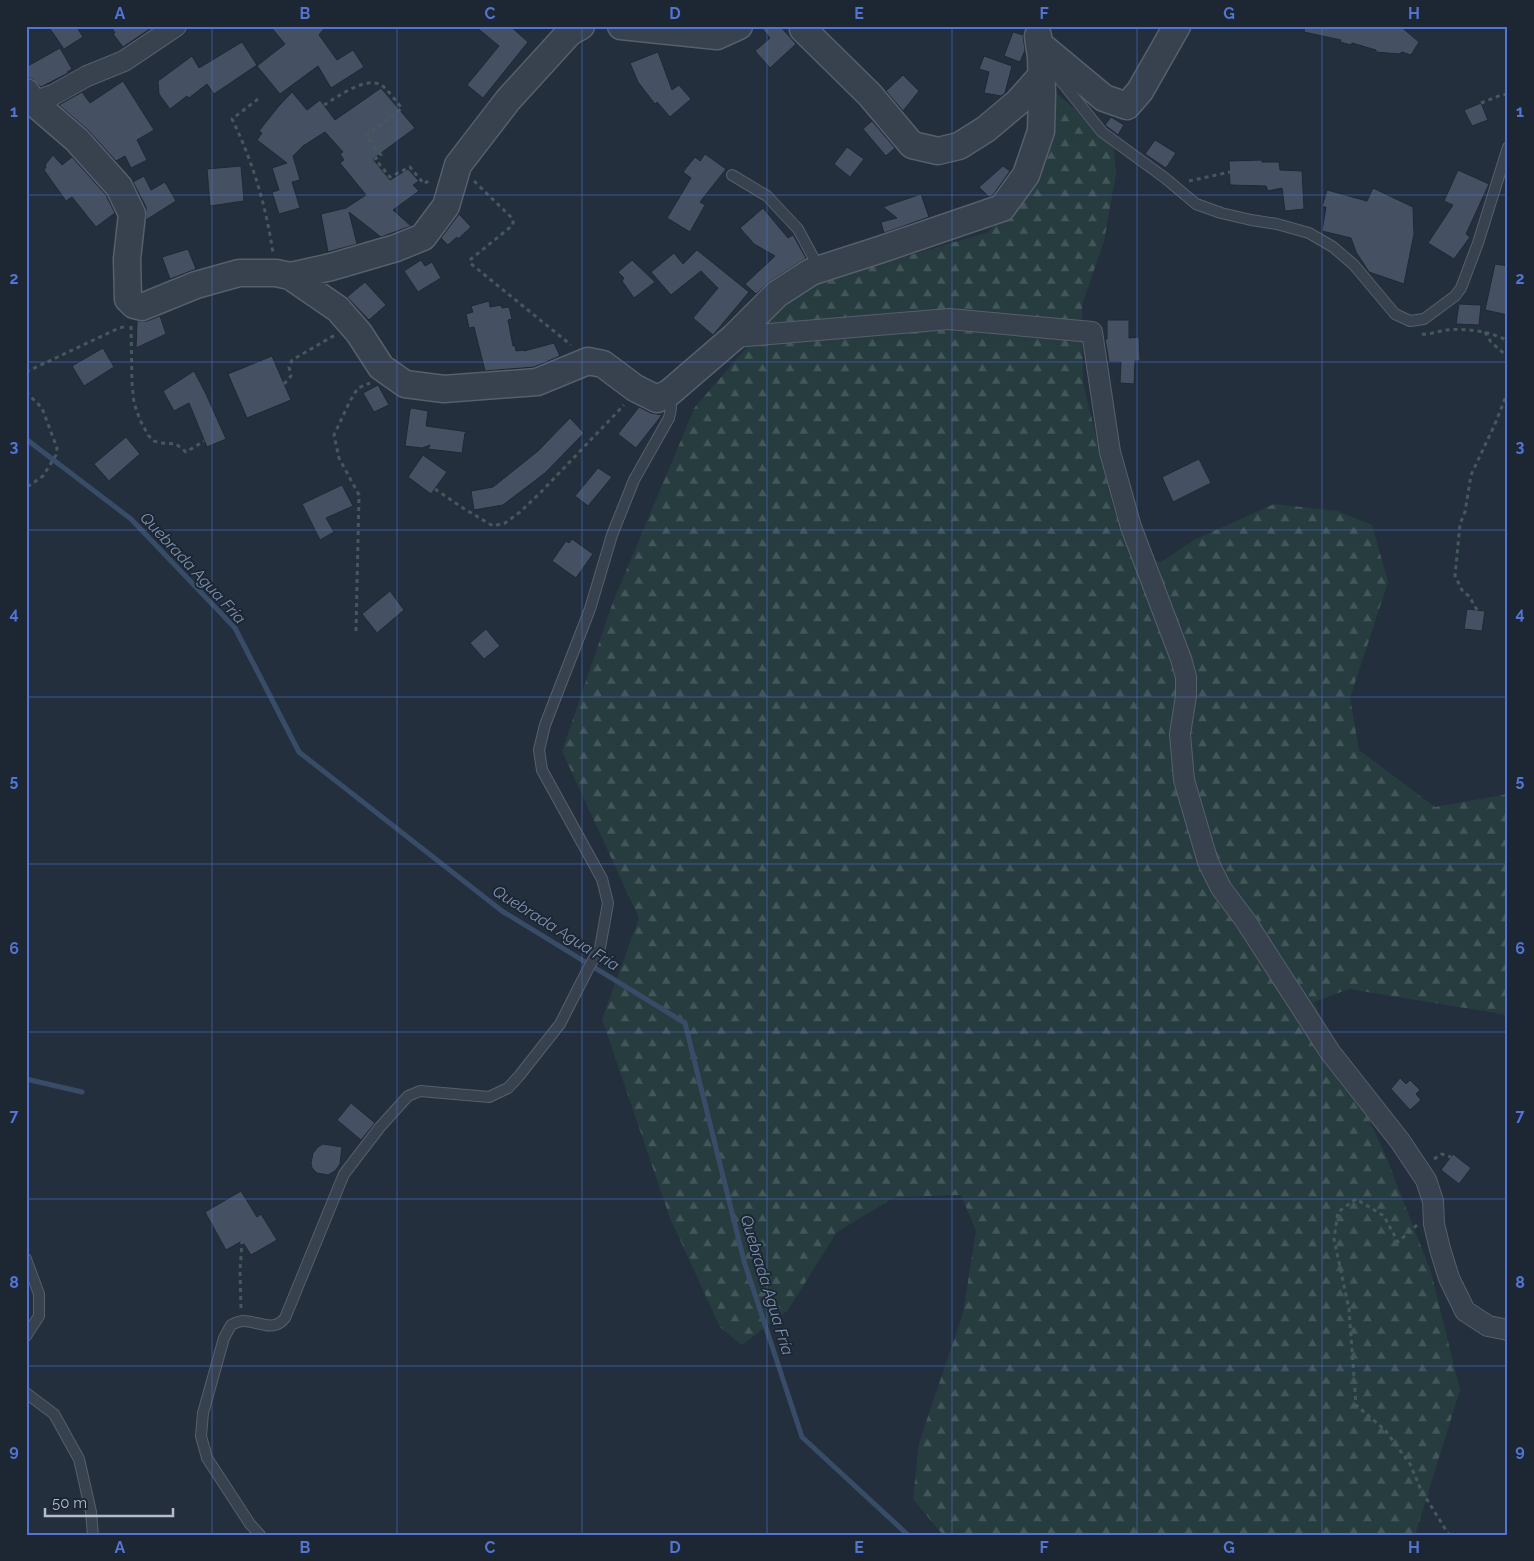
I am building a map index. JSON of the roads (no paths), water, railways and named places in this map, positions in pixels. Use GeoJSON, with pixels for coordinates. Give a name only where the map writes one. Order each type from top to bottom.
{"type":"FeatureCollection","features":[{"type":"Feature","properties":{"kind":"street"},"geometry":{"type":"LineString","coordinates":[[30,97],[52,95],[87,76],[124,62],[176,26]]}},
{"type":"Feature","properties":{"kind":"street"},"geometry":{"type":"LineString","coordinates":[[30,97],[77,140],[118,187],[132,214],[127,259],[128,299],[134,315],[142,307],[196,285],[239,273],[283,274],[331,267],[396,248],[423,237],[446,206],[458,165],[508,100],[570,32],[581,26]]}},
{"type":"Feature","properties":{"kind":"street"},"geometry":{"type":"LineString","coordinates":[[621,26],[717,36],[738,26]]}},
{"type":"Feature","properties":{"kind":"street"},"geometry":{"type":"LineString","coordinates":[[1039,50],[1104,98],[1127,106],[1140,91],[1177,26]]}},
{"type":"Feature","properties":{"kind":"street"},"geometry":{"type":"LineString","coordinates":[[802,29],[870,95],[912,145],[938,151],[959,146],[986,129],[1018,102],[1039,50]]}},
{"type":"Feature","properties":{"kind":"street"},"geometry":{"type":"LineString","coordinates":[[283,274],[338,309],[354,326],[380,367],[405,384],[444,389],[538,382],[588,361],[602,364],[635,388],[657,399],[669,393],[734,337],[777,294],[811,272],[1002,208],[1026,175],[1041,131],[1039,50]]}},
{"type":"Feature","properties":{"kind":"street"},"geometry":{"type":"LineString","coordinates":[[734,337],[949,319],[1092,332],[1110,452],[1132,528],[1181,658],[1186,677],[1186,696],[1180,734],[1184,780],[1208,862],[1221,888],[1245,920],[1330,1052],[1400,1140],[1426,1180],[1434,1201],[1434,1224],[1440,1249],[1449,1278],[1465,1311],[1488,1326],[1508,1330]]}},
{"type":"Feature","properties":{"kind":"lane"},"geometry":{"type":"LineString","coordinates":[[1039,50],[1102,132],[1196,204],[1221,213],[1277,224],[1309,233],[1333,247],[1354,266],[1395,314],[1410,321],[1424,319],[1455,296],[1461,288],[1478,243],[1508,147]]}},
{"type":"Feature","properties":{"kind":"lane"},"geometry":{"type":"LineString","coordinates":[[732,175],[767,196],[798,230],[820,269]]}},
{"type":"Feature","properties":{"kind":"lane"},"geometry":{"type":"LineString","coordinates":[[260,1535],[250,1524],[207,1458],[201,1436],[203,1413],[224,1338],[231,1325],[242,1321],[273,1326],[280,1324],[285,1318],[344,1174],[380,1126],[408,1096],[420,1091],[489,1097],[508,1088],[520,1076],[560,1024],[600,948],[608,903],[602,879],[542,770],[539,750],[546,725],[590,609],[612,535],[634,480],[669,418],[672,408],[669,393]]}},
{"type":"Feature","properties":{"kind":"lane"},"geometry":{"type":"LineString","coordinates":[[26,1260],[39,1294],[39,1316],[26,1336]]}},
{"type":"Feature","properties":{"kind":"lane"},"geometry":{"type":"LineString","coordinates":[[26,1393],[54,1414],[79,1459],[91,1512],[93,1535]]}},
{"type":"Feature","properties":{"kind":"waterway","name":"Quebrada Agua Fría"},"geometry":{"type":"LineString","coordinates":[[26,439],[131,519],[235,628],[299,752],[502,911],[685,1023],[744,1261],[802,1437],[908,1535]]}},
{"type":"Feature","properties":{"kind":"waterway"},"geometry":{"type":"LineString","coordinates":[[26,1079],[82,1092]]}}]}
